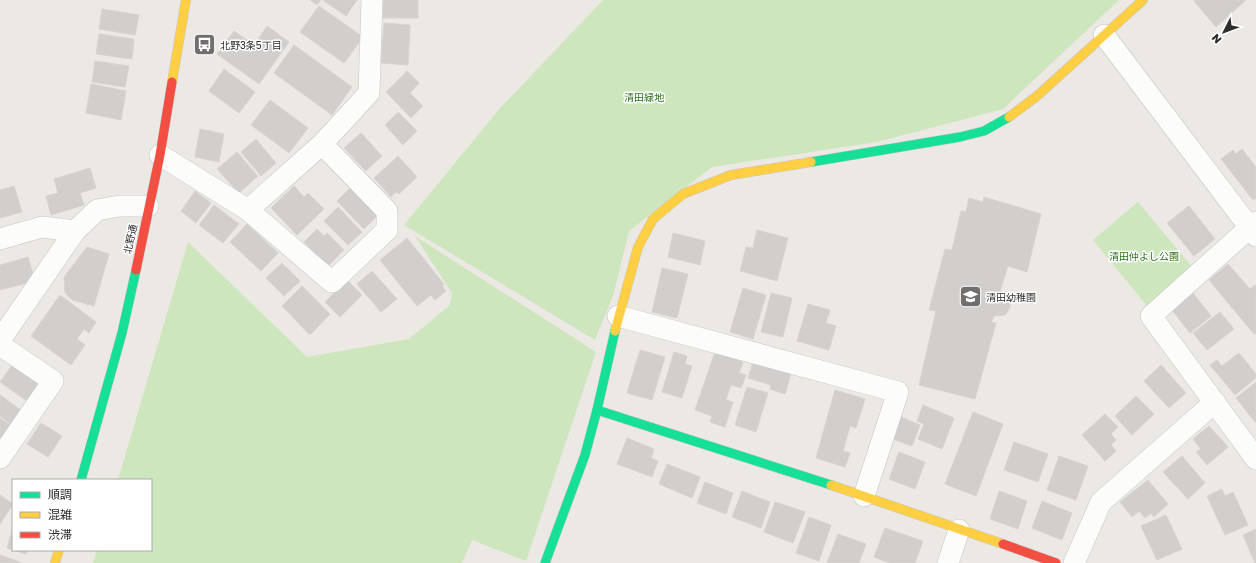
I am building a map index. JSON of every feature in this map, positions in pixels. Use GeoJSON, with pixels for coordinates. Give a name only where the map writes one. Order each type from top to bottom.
{"type":"FeatureCollection","features":[{"type":"Feature","properties":{"kind":"street","name":"北野通"},"geometry":{"type":"LineString","coordinates":[[81,479],[122,333],[160,155],[186,0]]}},
{"type":"Feature","properties":{"kind":"street"},"geometry":{"type":"LineString","coordinates":[[248,210],[322,144],[369,93],[372,0]]}},
{"type":"Feature","properties":{"kind":"street"},"geometry":{"type":"LineString","coordinates":[[545,563],[586,455],[618,316],[638,247],[653,219],[683,194],[731,175],[960,137],[984,131],[1013,114],[1036,96],[1143,0]]}},
{"type":"Feature","properties":{"kind":"street"},"geometry":{"type":"LineString","coordinates":[[1104,35],[1254,229],[1151,316],[1256,459]]}},
{"type":"Feature","properties":{"kind":"street"},"geometry":{"type":"LineString","coordinates":[[160,155],[248,210],[332,282],[388,230],[387,211],[322,144]]}},
{"type":"Feature","properties":{"kind":"street"},"geometry":{"type":"LineString","coordinates":[[0,340],[75,232],[98,210],[119,206],[148,206]]}},
{"type":"Feature","properties":{"kind":"street"},"geometry":{"type":"LineString","coordinates":[[0,239],[42,227],[75,232]]}},
{"type":"Feature","properties":{"kind":"street"},"geometry":{"type":"LineString","coordinates":[[618,316],[898,392],[864,496]]}},
{"type":"Feature","properties":{"kind":"street"},"geometry":{"type":"LineString","coordinates":[[0,345],[53,381],[0,458]]}},
{"type":"Feature","properties":{"kind":"street"},"geometry":{"type":"LineString","coordinates":[[1074,563],[1100,502],[1215,402]]}},
{"type":"Feature","properties":{"kind":"street"},"geometry":{"type":"LineString","coordinates":[[597,410],[864,496],[1056,563]]}},
{"type":"Feature","properties":{"kind":"street"},"geometry":{"type":"LineString","coordinates":[[948,563],[960,530]]}},
{"type":"Feature","properties":{"kind":"street"},"geometry":{"type":"LineString","coordinates":[[55,563],[59,551]]}},
{"type":"Feature","properties":{"kind":"green space","name":"清田緑地"},"geometry":{"type":"Polygon","coordinates":[[[603,0],[1119,0],[1003,109],[877,142],[712,167],[629,231],[613,296],[595,340],[404,225],[501,107],[603,0]]]}},
{"type":"Feature","properties":{"kind":"green space","name":"清田仲よし公園"},"geometry":{"type":"Polygon","coordinates":[[[1138,202],[1192,267],[1147,306],[1093,240],[1138,202]]]}},
{"type":"Feature","properties":{"kind":"green space"},"geometry":{"type":"Polygon","coordinates":[[[415,236],[596,352],[526,561],[472,540],[462,563],[93,563],[97,551],[152,551],[152,479],[118,479],[188,242],[307,357],[409,339],[450,305],[452,293],[415,236]]]}},
{"type":"Feature","properties":{"kind":"building"},"geometry":{"type":"Polygon","coordinates":[[[310,0],[321,0],[317,5],[310,0]]]}},
{"type":"Feature","properties":{"kind":"building"},"geometry":{"type":"Polygon","coordinates":[[[324,0],[357,0],[346,16],[324,0]]]}},
{"type":"Feature","properties":{"kind":"building"},"geometry":{"type":"Polygon","coordinates":[[[383,0],[418,0],[418,18],[383,18],[383,0]]]}},
{"type":"Feature","properties":{"kind":"building"},"geometry":{"type":"Polygon","coordinates":[[[1246,0],[1216,27],[1194,1],[1246,0]]]}},
{"type":"Feature","properties":{"kind":"building"},"geometry":{"type":"Polygon","coordinates":[[[319,6],[363,37],[344,63],[300,32],[319,6]]]}},
{"type":"Feature","properties":{"kind":"building"},"geometry":{"type":"Polygon","coordinates":[[[102,9],[139,15],[135,35],[99,29],[102,9]]]}},
{"type":"Feature","properties":{"kind":"building"},"geometry":{"type":"Polygon","coordinates":[[[384,23],[410,25],[408,65],[381,63],[384,23]]]}},
{"type":"Feature","properties":{"kind":"building"},"geometry":{"type":"Polygon","coordinates":[[[267,26],[289,42],[259,84],[217,54],[234,31],[254,45],[267,26]]]}},
{"type":"Feature","properties":{"kind":"building"},"geometry":{"type":"Polygon","coordinates":[[[99,34],[134,39],[132,59],[96,54],[99,34]]]}},
{"type":"Feature","properties":{"kind":"building"},"geometry":{"type":"Polygon","coordinates":[[[294,45],[352,87],[332,115],[274,73],[294,45]]]}},
{"type":"Feature","properties":{"kind":"building"},"geometry":{"type":"Polygon","coordinates":[[[95,61],[129,66],[125,87],[92,82],[95,61]]]}},
{"type":"Feature","properties":{"kind":"building"},"geometry":{"type":"Polygon","coordinates":[[[224,69],[255,92],[239,113],[209,91],[224,69]]]}},
{"type":"Feature","properties":{"kind":"building"},"geometry":{"type":"Polygon","coordinates":[[[407,71],[419,83],[410,93],[423,106],[411,118],[386,92],[407,71]]]}},
{"type":"Feature","properties":{"kind":"building"},"geometry":{"type":"Polygon","coordinates":[[[91,84],[126,91],[121,120],[86,113],[91,84]]]}},
{"type":"Feature","properties":{"kind":"building"},"geometry":{"type":"Polygon","coordinates":[[[270,100],[308,128],[289,153],[251,125],[270,100]]]}},
{"type":"Feature","properties":{"kind":"building"},"geometry":{"type":"Polygon","coordinates":[[[398,112],[417,131],[403,145],[385,125],[398,112]]]}},
{"type":"Feature","properties":{"kind":"building"},"geometry":{"type":"Polygon","coordinates":[[[200,129],[224,134],[219,162],[195,157],[200,129]]]}},
{"type":"Feature","properties":{"kind":"building"},"geometry":{"type":"Polygon","coordinates":[[[361,133],[382,156],[366,171],[344,148],[361,133]]]}},
{"type":"Feature","properties":{"kind":"building"},"geometry":{"type":"Polygon","coordinates":[[[256,139],[276,163],[261,176],[241,152],[256,139]]]}},
{"type":"Feature","properties":{"kind":"building"},"geometry":{"type":"Polygon","coordinates":[[[1242,149],[1256,167],[1256,198],[1253,200],[1221,159],[1233,150],[1236,154],[1242,149]]]}},
{"type":"Feature","properties":{"kind":"building"},"geometry":{"type":"Polygon","coordinates":[[[237,152],[258,176],[239,193],[217,169],[237,152]]]}},
{"type":"Feature","properties":{"kind":"building"},"geometry":{"type":"Polygon","coordinates":[[[398,156],[417,177],[399,194],[396,192],[391,197],[374,178],[398,156]]]}},
{"type":"Feature","properties":{"kind":"building"},"geometry":{"type":"Polygon","coordinates":[[[90,168],[96,188],[80,193],[84,205],[51,215],[46,196],[58,193],[54,179],[90,168]]]}},
{"type":"Feature","properties":{"kind":"building"},"geometry":{"type":"Polygon","coordinates":[[[14,186],[22,212],[0,218],[0,190],[14,186]]]}},
{"type":"Feature","properties":{"kind":"building"},"geometry":{"type":"Polygon","coordinates":[[[294,186],[304,197],[308,193],[324,209],[297,235],[271,208],[294,186]]]}},
{"type":"Feature","properties":{"kind":"building"},"geometry":{"type":"Polygon","coordinates":[[[352,186],[379,214],[364,229],[337,201],[352,186]]]}},
{"type":"Feature","properties":{"kind":"building"},"geometry":{"type":"Polygon","coordinates":[[[195,191],[211,203],[196,223],[181,211],[195,191]]]}},
{"type":"Feature","properties":{"kind":"building","name":"清田幼稚園"},"geometry":{"type":"Polygon","coordinates":[[[984,197],[1041,214],[1027,272],[1008,266],[1000,291],[1006,294],[1010,301],[1010,308],[1005,315],[994,316],[991,322],[996,323],[975,399],[919,385],[936,311],[929,310],[945,249],[952,250],[961,211],[966,212],[969,198],[983,202],[984,197]]]}},
{"type":"Feature","properties":{"kind":"building"},"geometry":{"type":"Polygon","coordinates":[[[214,205],[239,224],[223,243],[199,225],[214,205]]]}},
{"type":"Feature","properties":{"kind":"building"},"geometry":{"type":"Polygon","coordinates":[[[1189,206],[1215,239],[1194,256],[1167,223],[1189,206]]]}},
{"type":"Feature","properties":{"kind":"building"},"geometry":{"type":"Polygon","coordinates":[[[338,207],[362,232],[348,245],[324,221],[338,207]]]}},
{"type":"Feature","properties":{"kind":"building"},"geometry":{"type":"Polygon","coordinates":[[[247,224],[278,253],[261,271],[230,242],[247,224]]]}},
{"type":"Feature","properties":{"kind":"building"},"geometry":{"type":"Polygon","coordinates":[[[317,229],[324,236],[327,233],[344,250],[328,266],[304,242],[317,229]]]}},
{"type":"Feature","properties":{"kind":"building"},"geometry":{"type":"Polygon","coordinates":[[[757,230],[788,238],[777,281],[740,271],[746,247],[753,248],[757,230]]]}},
{"type":"Feature","properties":{"kind":"building"},"geometry":{"type":"Polygon","coordinates":[[[673,233],[705,241],[700,265],[668,257],[673,233]]]}},
{"type":"Feature","properties":{"kind":"building"},"geometry":{"type":"Polygon","coordinates":[[[407,238],[444,284],[442,286],[446,291],[435,300],[431,295],[417,306],[380,260],[407,238]]]}},
{"type":"Feature","properties":{"kind":"building"},"geometry":{"type":"Polygon","coordinates":[[[87,247],[109,254],[94,306],[72,300],[65,293],[64,277],[87,247]]]}},
{"type":"Feature","properties":{"kind":"building"},"geometry":{"type":"Polygon","coordinates":[[[28,257],[35,281],[0,290],[0,265],[28,257]]]}},
{"type":"Feature","properties":{"kind":"building"},"geometry":{"type":"Polygon","coordinates":[[[282,263],[300,281],[284,296],[266,278],[282,263]]]}},
{"type":"Feature","properties":{"kind":"building"},"geometry":{"type":"Polygon","coordinates":[[[1228,264],[1250,289],[1255,285],[1256,286],[1256,333],[1254,334],[1209,280],[1228,264]]]}},
{"type":"Feature","properties":{"kind":"building"},"geometry":{"type":"Polygon","coordinates":[[[662,268],[688,274],[677,318],[652,312],[662,268]]]}},
{"type":"Feature","properties":{"kind":"building"},"geometry":{"type":"Polygon","coordinates":[[[372,271],[397,299],[381,312],[357,284],[372,271]]]}},
{"type":"Feature","properties":{"kind":"building"},"geometry":{"type":"Polygon","coordinates":[[[347,280],[362,295],[340,317],[325,302],[347,280]]]}},
{"type":"Feature","properties":{"kind":"building"},"geometry":{"type":"Polygon","coordinates":[[[302,286],[330,314],[310,335],[282,306],[302,286]]]}},
{"type":"Feature","properties":{"kind":"building"},"geometry":{"type":"Polygon","coordinates":[[[743,288],[766,295],[753,339],[730,332],[743,288]]]}},
{"type":"Feature","properties":{"kind":"building"},"geometry":{"type":"Polygon","coordinates":[[[771,293],[792,298],[783,337],[761,332],[771,293]]]}},
{"type":"Feature","properties":{"kind":"building"},"geometry":{"type":"Polygon","coordinates":[[[1193,293],[1211,316],[1190,333],[1172,310],[1193,293]]]}},
{"type":"Feature","properties":{"kind":"building"},"geometry":{"type":"Polygon","coordinates":[[[60,295],[96,322],[89,333],[84,329],[77,339],[85,345],[71,365],[31,336],[60,295]]]}},
{"type":"Feature","properties":{"kind":"building"},"geometry":{"type":"Polygon","coordinates":[[[808,304],[830,310],[826,323],[836,326],[829,350],[797,341],[808,304]]]}},
{"type":"Feature","properties":{"kind":"building"},"geometry":{"type":"Polygon","coordinates":[[[1220,312],[1234,329],[1207,350],[1193,333],[1220,312]]]}},
{"type":"Feature","properties":{"kind":"building"},"geometry":{"type":"Polygon","coordinates":[[[640,350],[665,357],[652,400],[627,393],[640,350]]]}},
{"type":"Feature","properties":{"kind":"building"},"geometry":{"type":"Polygon","coordinates":[[[674,352],[687,356],[685,364],[692,366],[682,398],[662,392],[674,352]]]}},
{"type":"Feature","properties":{"kind":"building"},"geometry":{"type":"Polygon","coordinates":[[[715,352],[743,362],[739,373],[746,375],[741,388],[731,385],[726,400],[733,402],[725,427],[710,422],[712,416],[695,410],[715,352]]]}},
{"type":"Feature","properties":{"kind":"building"},"geometry":{"type":"Polygon","coordinates":[[[1239,353],[1256,374],[1256,378],[1235,395],[1210,365],[1217,360],[1222,366],[1239,353]]]}},
{"type":"Feature","properties":{"kind":"building"},"geometry":{"type":"Polygon","coordinates":[[[753,362],[791,373],[785,394],[770,389],[771,385],[748,378],[753,362]]]}},
{"type":"Feature","properties":{"kind":"building"},"geometry":{"type":"Polygon","coordinates":[[[13,364],[39,383],[27,401],[0,382],[13,364]]]}},
{"type":"Feature","properties":{"kind":"building"},"geometry":{"type":"Polygon","coordinates":[[[1161,365],[1186,393],[1169,408],[1144,381],[1161,365]]]}},
{"type":"Feature","properties":{"kind":"building"},"geometry":{"type":"Polygon","coordinates":[[[1256,382],[1256,423],[1236,398],[1256,382]]]}},
{"type":"Feature","properties":{"kind":"building"},"geometry":{"type":"Polygon","coordinates":[[[747,387],[768,393],[756,432],[735,425],[747,387]]]}},
{"type":"Feature","properties":{"kind":"building"},"geometry":{"type":"Polygon","coordinates":[[[835,390],[865,399],[856,428],[850,426],[843,451],[850,453],[845,467],[816,458],[835,390]]]}},
{"type":"Feature","properties":{"kind":"building"},"geometry":{"type":"Polygon","coordinates":[[[0,395],[22,411],[12,425],[0,416],[0,395]]]}},
{"type":"Feature","properties":{"kind":"building"},"geometry":{"type":"Polygon","coordinates":[[[1136,396],[1154,414],[1132,435],[1115,416],[1136,396]]]}},
{"type":"Feature","properties":{"kind":"building"},"geometry":{"type":"Polygon","coordinates":[[[923,405],[954,418],[942,449],[918,439],[924,424],[917,421],[923,405]]]}},
{"type":"Feature","properties":{"kind":"building"},"geometry":{"type":"Polygon","coordinates":[[[973,412],[1003,424],[976,496],[945,484],[973,412]]]}},
{"type":"Feature","properties":{"kind":"building"},"geometry":{"type":"Polygon","coordinates":[[[1105,414],[1118,427],[1111,434],[1116,440],[1111,445],[1116,451],[1105,461],[1082,435],[1105,414]]]}},
{"type":"Feature","properties":{"kind":"building"},"geometry":{"type":"Polygon","coordinates":[[[901,417],[920,425],[912,446],[893,439],[901,417]]]}},
{"type":"Feature","properties":{"kind":"building"},"geometry":{"type":"Polygon","coordinates":[[[0,418],[12,426],[0,444],[0,418]]]}},
{"type":"Feature","properties":{"kind":"building"},"geometry":{"type":"Polygon","coordinates":[[[41,423],[62,436],[48,457],[27,444],[41,423]]]}},
{"type":"Feature","properties":{"kind":"building"},"geometry":{"type":"Polygon","coordinates":[[[1209,426],[1228,447],[1207,465],[1196,452],[1201,449],[1193,439],[1209,426]]]}},
{"type":"Feature","properties":{"kind":"building"},"geometry":{"type":"Polygon","coordinates":[[[627,438],[654,449],[651,458],[658,461],[652,477],[617,464],[627,438]]]}},
{"type":"Feature","properties":{"kind":"building"},"geometry":{"type":"Polygon","coordinates":[[[1014,442],[1048,454],[1038,482],[1004,470],[1014,442]]]}},
{"type":"Feature","properties":{"kind":"building"},"geometry":{"type":"Polygon","coordinates":[[[899,452],[925,462],[915,489],[889,479],[899,452]]]}},
{"type":"Feature","properties":{"kind":"building"},"geometry":{"type":"Polygon","coordinates":[[[1059,456],[1088,466],[1076,500],[1047,490],[1059,456]]]}},
{"type":"Feature","properties":{"kind":"building"},"geometry":{"type":"Polygon","coordinates":[[[1182,456],[1205,483],[1188,499],[1163,472],[1182,456]]]}},
{"type":"Feature","properties":{"kind":"building"},"geometry":{"type":"Polygon","coordinates":[[[667,464],[700,477],[692,498],[659,484],[667,464]]]}},
{"type":"Feature","properties":{"kind":"building"},"geometry":{"type":"Polygon","coordinates":[[[1148,480],[1168,504],[1154,517],[1151,513],[1145,518],[1139,511],[1132,517],[1120,502],[1148,480]]]}},
{"type":"Feature","properties":{"kind":"building"},"geometry":{"type":"Polygon","coordinates":[[[705,482],[733,493],[726,514],[697,503],[705,482]]]}},
{"type":"Feature","properties":{"kind":"building"},"geometry":{"type":"Polygon","coordinates":[[[1222,489],[1225,496],[1233,492],[1248,525],[1225,535],[1207,496],[1222,489]]]}},
{"type":"Feature","properties":{"kind":"building"},"geometry":{"type":"Polygon","coordinates":[[[742,491],[770,502],[761,528],[732,517],[742,491]]]}},
{"type":"Feature","properties":{"kind":"building"},"geometry":{"type":"Polygon","coordinates":[[[999,491],[1027,501],[1018,529],[990,519],[999,491]]]}},
{"type":"Feature","properties":{"kind":"building"},"geometry":{"type":"Polygon","coordinates":[[[0,495],[12,503],[12,506],[0,524],[0,495]]]}},
{"type":"Feature","properties":{"kind":"building"},"geometry":{"type":"Polygon","coordinates":[[[1042,501],[1072,513],[1062,540],[1032,528],[1042,501]]]}},
{"type":"Feature","properties":{"kind":"building"},"geometry":{"type":"Polygon","coordinates":[[[775,502],[805,512],[793,543],[764,532],[775,502]]]}},
{"type":"Feature","properties":{"kind":"building"},"geometry":{"type":"Polygon","coordinates":[[[1166,515],[1182,549],[1157,560],[1141,526],[1166,515]]]}},
{"type":"Feature","properties":{"kind":"building"},"geometry":{"type":"Polygon","coordinates":[[[809,517],[831,525],[819,561],[796,553],[809,517]]]}},
{"type":"Feature","properties":{"kind":"building"},"geometry":{"type":"Polygon","coordinates":[[[885,528],[923,541],[915,563],[890,563],[874,557],[885,528]]]}},
{"type":"Feature","properties":{"kind":"building"},"geometry":{"type":"Polygon","coordinates":[[[1256,529],[1256,563],[1255,563],[1243,535],[1256,529]]]}},
{"type":"Feature","properties":{"kind":"building"},"geometry":{"type":"Polygon","coordinates":[[[12,531],[12,550],[7,548],[12,531]]]}},
{"type":"Feature","properties":{"kind":"building"},"geometry":{"type":"Polygon","coordinates":[[[838,534],[866,544],[859,563],[827,563],[838,534]]]}},
{"type":"Feature","properties":{"kind":"building"},"geometry":{"type":"Polygon","coordinates":[[[16,551],[27,551],[26,554],[16,551]]]}},
{"type":"Feature","properties":{"kind":"building"},"geometry":{"type":"Polygon","coordinates":[[[0,555],[20,562],[20,563],[0,563],[0,555]]]}},
{"type":"Feature","properties":{"kind":"traffic: fast"},"geometry":{"type":"LineString","coordinates":[[811,162],[960,137],[984,131],[1009,117]]}},
{"type":"Feature","properties":{"kind":"traffic: fast"},"geometry":{"type":"LineString","coordinates":[[81,479],[122,333],[136,270]]}},
{"type":"Feature","properties":{"kind":"traffic: fast"},"geometry":{"type":"LineString","coordinates":[[545,563],[585,455],[615,331]]}},
{"type":"Feature","properties":{"kind":"traffic: fast"},"geometry":{"type":"LineString","coordinates":[[597,410],[831,485]]}},
{"type":"Feature","properties":{"kind":"traffic: slow"},"geometry":{"type":"LineString","coordinates":[[172,82],[186,0]]}},
{"type":"Feature","properties":{"kind":"traffic: slow"},"geometry":{"type":"LineString","coordinates":[[1009,117],[1037,96],[1143,0]]}},
{"type":"Feature","properties":{"kind":"traffic: slow"},"geometry":{"type":"LineString","coordinates":[[615,331],[638,247],[653,219],[683,194],[731,175],[811,162]]}},
{"type":"Feature","properties":{"kind":"traffic: slow"},"geometry":{"type":"LineString","coordinates":[[831,485],[1003,544]]}},
{"type":"Feature","properties":{"kind":"traffic: slow"},"geometry":{"type":"LineString","coordinates":[[55,563],[59,551]]}},
{"type":"Feature","properties":{"kind":"traffic: jam"},"geometry":{"type":"LineString","coordinates":[[136,270],[160,155],[172,82]]}},
{"type":"Feature","properties":{"kind":"traffic: jam"},"geometry":{"type":"LineString","coordinates":[[1003,544],[1056,563]]}},
{"type":"Feature","properties":{"kind":"place","name":"北野3条5丁目"},"geometry":{"type":"Point","coordinates":[205,45]}},
{"type":"Feature","properties":{"kind":"place","name":"清田幼稚園"},"geometry":{"type":"Point","coordinates":[970,297]}}]}
